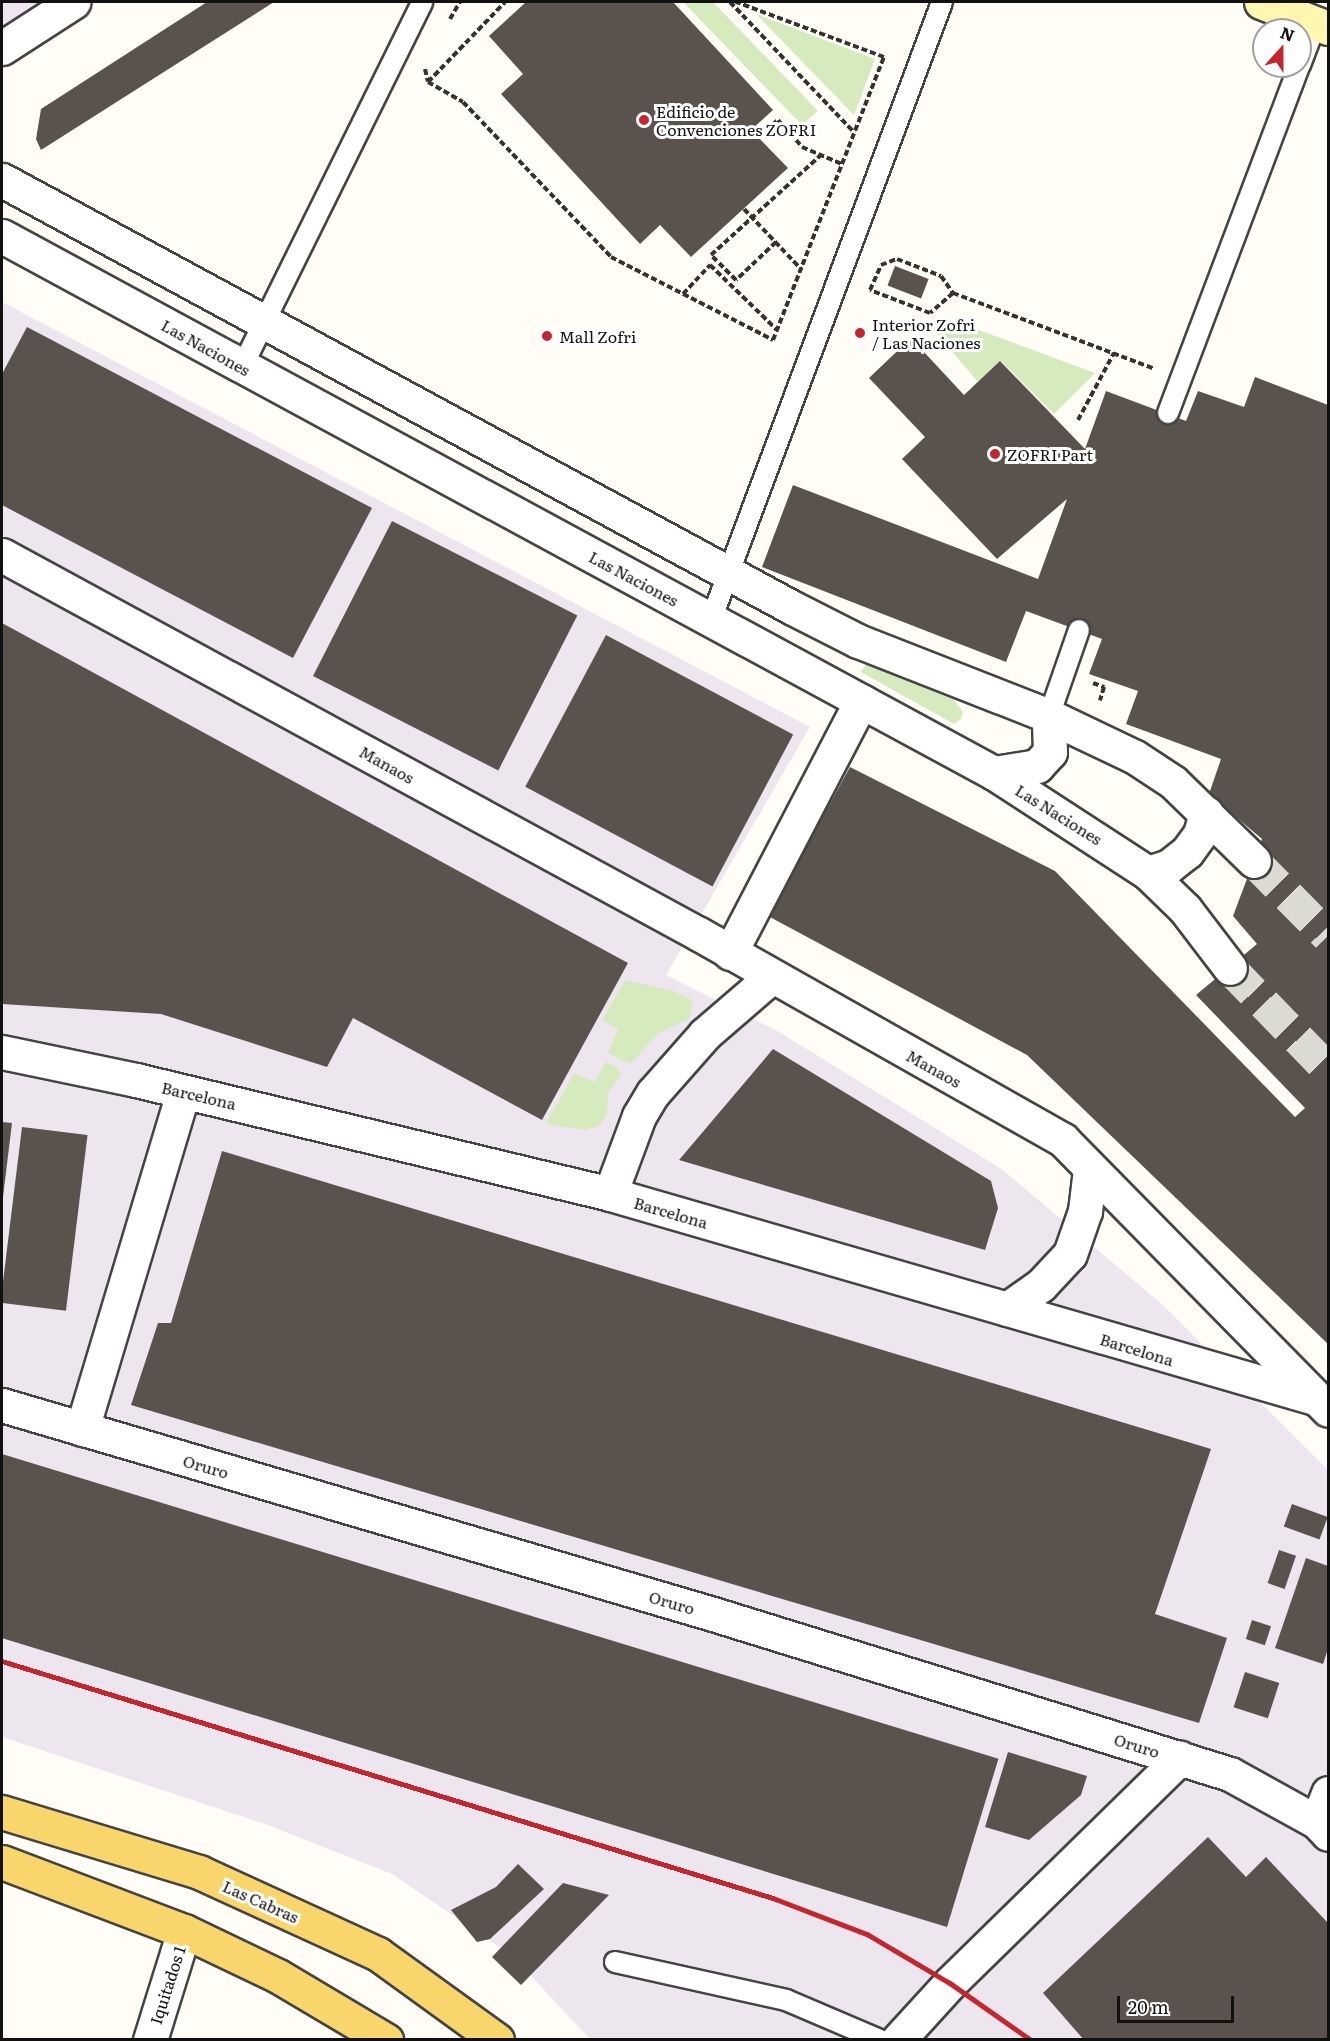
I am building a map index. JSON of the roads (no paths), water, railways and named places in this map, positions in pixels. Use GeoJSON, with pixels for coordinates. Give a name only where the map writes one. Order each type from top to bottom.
{"type":"FeatureCollection","features":[{"type":"Feature","properties":{"kind":"main road","name":"Las Cabras"},"geometry":{"type":"LineString","coordinates":[[2,1812],[199,1872],[378,1954],[497,2040]]}},
{"type":"Feature","properties":{"kind":"main road"},"geometry":{"type":"LineString","coordinates":[[2,1862],[184,1931],[278,1976],[386,2040]]}},
{"type":"Feature","properties":{"kind":"street"},"geometry":{"type":"LineString","coordinates":[[2,48],[73,2]]}},
{"type":"Feature","properties":{"kind":"street"},"geometry":{"type":"LineString","coordinates":[[1261,2],[1322,25]]}},
{"type":"Feature","properties":{"kind":"street"},"geometry":{"type":"LineString","coordinates":[[2,180],[729,574],[858,641],[1049,716],[1135,757],[1173,782],[1254,861]]}},
{"type":"Feature","properties":{"kind":"street","name":"Las Naciones"},"geometry":{"type":"LineString","coordinates":[[2,236],[994,773],[1148,873],[1185,909],[1230,968]]}},
{"type":"Feature","properties":{"kind":"street","name":"Manaos"},"geometry":{"type":"LineString","coordinates":[[2,555],[730,953],[1063,1140],[1322,1404]]}},
{"type":"Feature","properties":{"kind":"street"},"geometry":{"type":"LineString","coordinates":[[730,953],[861,701]]}},
{"type":"Feature","properties":{"kind":"street"},"geometry":{"type":"LineString","coordinates":[[994,773],[1037,766],[1050,752],[1049,716]]}},
{"type":"Feature","properties":{"kind":"street"},"geometry":{"type":"LineString","coordinates":[[1148,873],[1169,866],[1186,852],[1200,834],[1206,813]]}},
{"type":"Feature","properties":{"kind":"street"},"geometry":{"type":"LineString","coordinates":[[610,1194],[639,1116],[652,1093],[705,1034],[771,977]]}},
{"type":"Feature","properties":{"kind":"street","name":"Barcelona"},"geometry":{"type":"LineString","coordinates":[[2,1052],[136,1080],[183,1094],[610,1194],[1007,1309],[1322,1404]]}},
{"type":"Feature","properties":{"kind":"street"},"geometry":{"type":"LineString","coordinates":[[82,1429],[183,1094]]}},
{"type":"Feature","properties":{"kind":"street"},"geometry":{"type":"LineString","coordinates":[[1007,1309],[1041,1285],[1070,1254],[1085,1211],[1090,1169]]}},
{"type":"Feature","properties":{"kind":"street","name":"Oruro"},"geometry":{"type":"LineString","coordinates":[[2,1405],[713,1614],[1180,1758],[1230,1774],[1325,1816]]}},
{"type":"Feature","properties":{"kind":"street"},"geometry":{"type":"LineString","coordinates":[[898,2040],[950,1983],[1180,1758]]}},
{"type":"Feature","properties":{"kind":"street","name":"Iquitados 1"},"geometry":{"type":"LineString","coordinates":[[150,2040],[184,1931]]}},
{"type":"Feature","properties":{"kind":"lane"},"geometry":{"type":"LineString","coordinates":[[242,367],[422,2]]}},
{"type":"Feature","properties":{"kind":"lane"},"geometry":{"type":"LineString","coordinates":[[711,620],[937,3]]}},
{"type":"Feature","properties":{"kind":"lane"},"geometry":{"type":"LineString","coordinates":[[1312,43],[1322,25]]}},
{"type":"Feature","properties":{"kind":"lane"},"geometry":{"type":"LineString","coordinates":[[1168,413],[1295,78]]}},
{"type":"Feature","properties":{"kind":"lane"},"geometry":{"type":"LineString","coordinates":[[1049,716],[1079,630]]}},
{"type":"Feature","properties":{"kind":"lane"},"geometry":{"type":"LineString","coordinates":[[615,1962],[786,2000],[880,2040]]}},
{"type":"Feature","properties":{"kind":"tunnel"},"geometry":{"type":"LineString","coordinates":[[1254,861],[1328,936]]}},
{"type":"Feature","properties":{"kind":"tunnel"},"geometry":{"type":"LineString","coordinates":[[1230,968],[1328,1069]]}},
{"type":"Feature","properties":{"kind":"railway"},"geometry":{"type":"LineString","coordinates":[[2,1661],[773,1898],[867,1934],[950,1983],[1031,2040]]}},
{"type":"Feature","properties":{"kind":"place","name":"Edificio de Convenciones ZOFRI"},"geometry":{"type":"Point","coordinates":[644,120]}},
{"type":"Feature","properties":{"kind":"place","name":"Interior Zofri / Las Naciones"},"geometry":{"type":"Point","coordinates":[860,333]}},
{"type":"Feature","properties":{"kind":"place","name":"Mall Zofri"},"geometry":{"type":"Point","coordinates":[547,336]}},
{"type":"Feature","properties":{"kind":"place","name":"ZOFRI Part"},"geometry":{"type":"Point","coordinates":[995,454]}}]}
